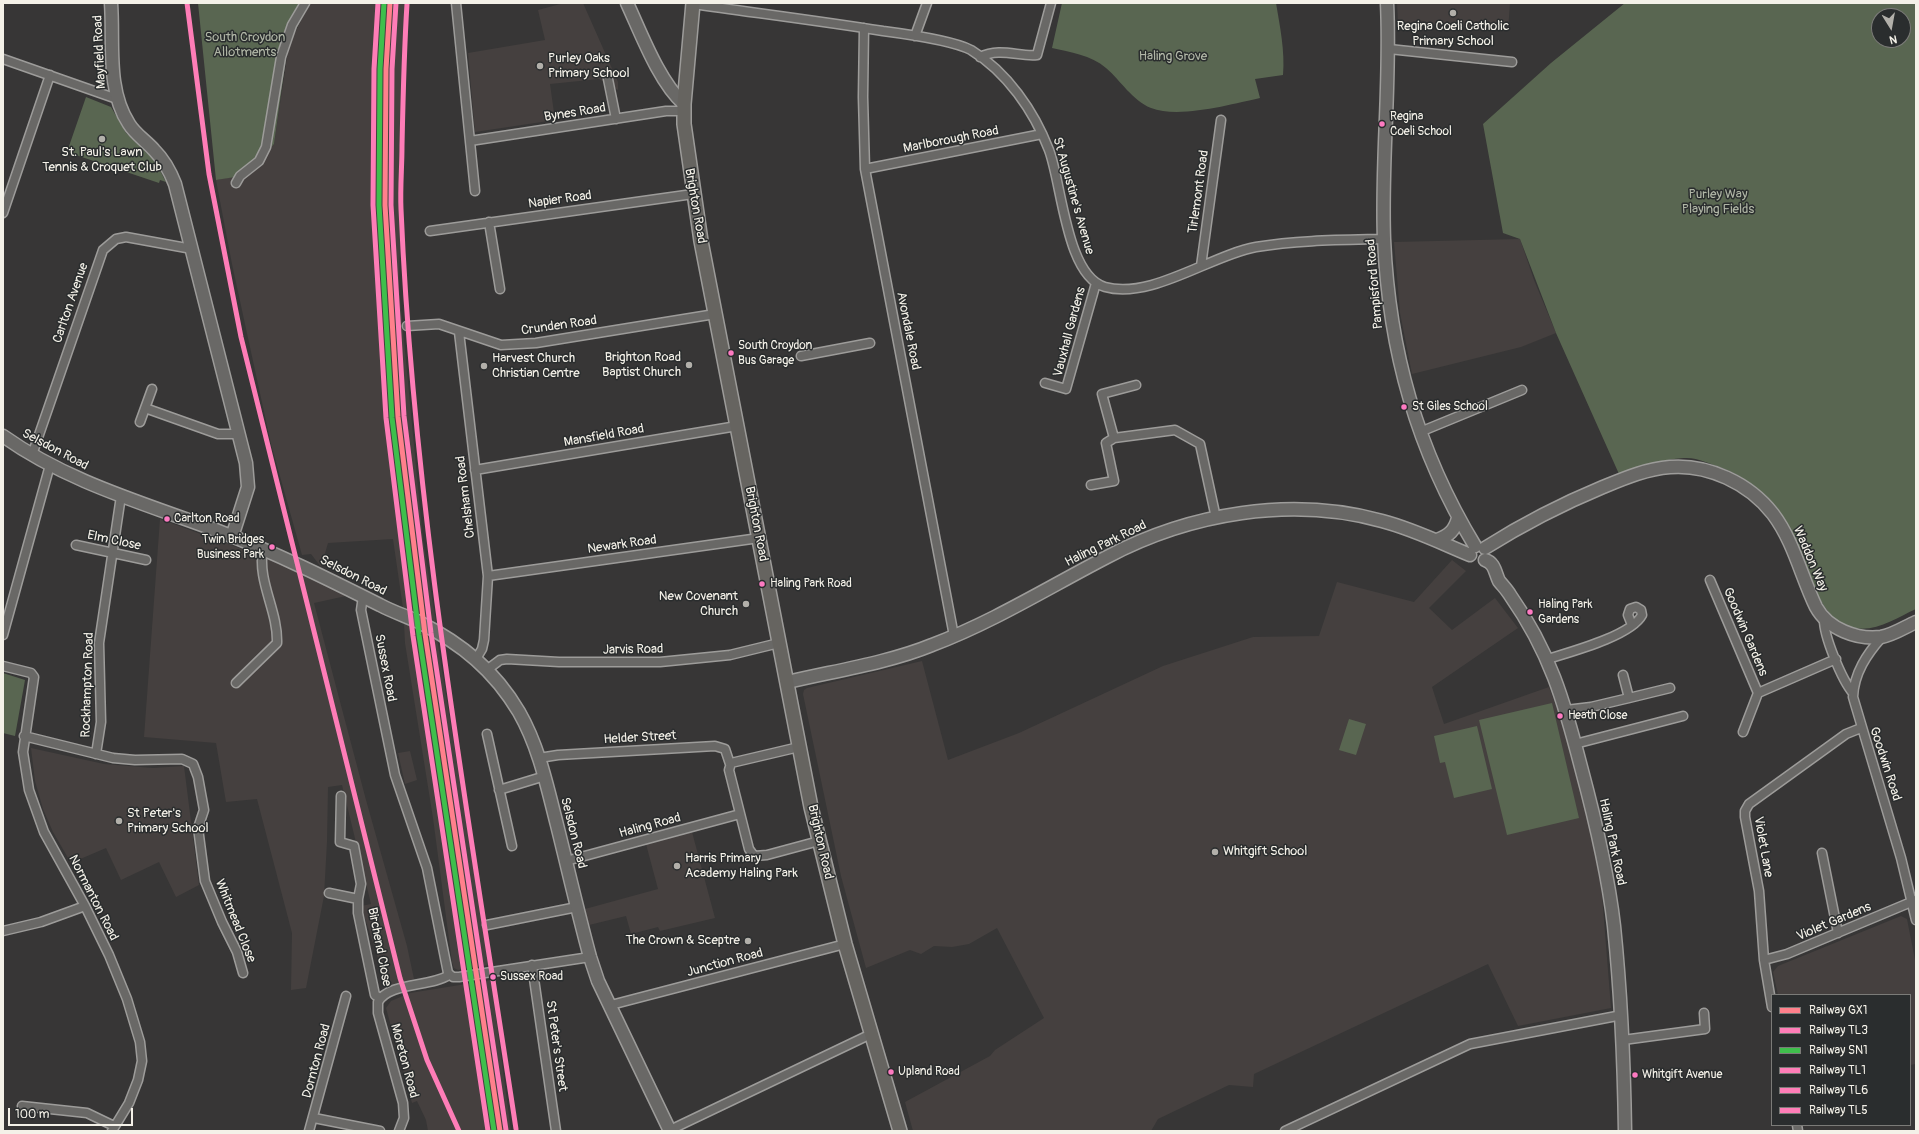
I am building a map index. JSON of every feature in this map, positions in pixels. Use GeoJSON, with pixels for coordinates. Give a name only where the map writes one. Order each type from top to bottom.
{"type":"FeatureCollection","features":[{"type":"Feature","properties":{"kind":"main road","name":"Brighton Road"},"geometry":{"type":"LineString","coordinates":[[693,3],[683,108],[685,136],[693,194],[715,314],[779,643],[788,682],[799,747],[819,841],[845,944],[900,1131]]}},
{"type":"Feature","properties":{"kind":"street","name":"Mayfield Road"},"geometry":{"type":"LineString","coordinates":[[111,3],[114,78],[117,100]]}},
{"type":"Feature","properties":{"kind":"street"},"geometry":{"type":"LineString","coordinates":[[236,183],[240,176],[259,161],[266,148],[281,57],[292,26],[305,3]]}},
{"type":"Feature","properties":{"kind":"street"},"geometry":{"type":"LineString","coordinates":[[456,3],[475,191]]}},
{"type":"Feature","properties":{"kind":"street"},"geometry":{"type":"LineString","coordinates":[[627,3],[662,76],[683,108]]}},
{"type":"Feature","properties":{"kind":"street","name":"St Augustine's Avenue"},"geometry":{"type":"LineString","coordinates":[[693,3],[915,36],[965,47],[980,57],[1009,83],[1042,134],[1056,173],[1074,252],[1082,267],[1096,283]]}},
{"type":"Feature","properties":{"kind":"street"},"geometry":{"type":"LineString","coordinates":[[915,36],[927,3]]}},
{"type":"Feature","properties":{"kind":"street"},"geometry":{"type":"LineString","coordinates":[[980,57],[986,54],[1000,53],[1037,55],[1051,3]]}},
{"type":"Feature","properties":{"kind":"street","name":"Pampisford Road"},"geometry":{"type":"LineString","coordinates":[[1388,3],[1390,49],[1384,186],[1384,239],[1388,293],[1395,339],[1406,392],[1420,432],[1442,485],[1478,554]]}},
{"type":"Feature","properties":{"kind":"street","name":"Avondale Road"},"geometry":{"type":"LineString","coordinates":[[864,28],[862,97],[865,169],[954,636]]}},
{"type":"Feature","properties":{"kind":"street"},"geometry":{"type":"LineString","coordinates":[[1390,49],[1512,62]]}},
{"type":"Feature","properties":{"kind":"street"},"geometry":{"type":"LineString","coordinates":[[3,59],[117,100],[130,125],[161,157],[169,170],[178,192],[238,434],[248,482],[246,496],[232,536]]}},
{"type":"Feature","properties":{"kind":"street"},"geometry":{"type":"LineString","coordinates":[[607,74],[616,119]]}},
{"type":"Feature","properties":{"kind":"street"},"geometry":{"type":"LineString","coordinates":[[3,213],[50,75]]}},
{"type":"Feature","properties":{"kind":"street"},"geometry":{"type":"LineString","coordinates":[[662,76],[668,81],[686,84]]}},
{"type":"Feature","properties":{"kind":"street","name":"Bynes Road"},"geometry":{"type":"LineString","coordinates":[[470,141],[683,108]]}},
{"type":"Feature","properties":{"kind":"street","name":"Tirlemont Road"},"geometry":{"type":"LineString","coordinates":[[1201,266],[1221,120]]}},
{"type":"Feature","properties":{"kind":"street","name":"Marlborough Road"},"geometry":{"type":"LineString","coordinates":[[865,169],[1042,134]]}},
{"type":"Feature","properties":{"kind":"street","name":"Napier Road"},"geometry":{"type":"LineString","coordinates":[[430,231],[693,194]]}},
{"type":"Feature","properties":{"kind":"street"},"geometry":{"type":"LineString","coordinates":[[489,222],[500,289]]}},
{"type":"Feature","properties":{"kind":"street","name":"Carlton Avenue"},"geometry":{"type":"LineString","coordinates":[[32,455],[102,250],[116,239],[126,237],[192,250]]}},
{"type":"Feature","properties":{"kind":"street"},"geometry":{"type":"LineString","coordinates":[[1096,283],[1109,288],[1135,288],[1161,282],[1231,254],[1256,247],[1384,239]]}},
{"type":"Feature","properties":{"kind":"street","name":"Vauxhall Gardens"},"geometry":{"type":"LineString","coordinates":[[1045,382],[1066,389],[1096,283]]}},
{"type":"Feature","properties":{"kind":"street","name":"Crunden Road"},"geometry":{"type":"LineString","coordinates":[[407,326],[439,324],[501,345],[536,343],[715,314]]}},
{"type":"Feature","properties":{"kind":"street","name":"Chelsham Road"},"geometry":{"type":"LineString","coordinates":[[459,332],[488,576],[484,640],[482,649],[476,659]]}},
{"type":"Feature","properties":{"kind":"street"},"geometry":{"type":"LineString","coordinates":[[801,356],[870,343]]}},
{"type":"Feature","properties":{"kind":"street"},"geometry":{"type":"LineString","coordinates":[[1114,438],[1102,394],[1136,385]]}},
{"type":"Feature","properties":{"kind":"street"},"geometry":{"type":"LineString","coordinates":[[140,422],[152,389]]}},
{"type":"Feature","properties":{"kind":"street"},"geometry":{"type":"LineString","coordinates":[[1420,432],[1522,390]]}},
{"type":"Feature","properties":{"kind":"street"},"geometry":{"type":"LineString","coordinates":[[145,408],[218,434],[238,434]]}},
{"type":"Feature","properties":{"kind":"street","name":"Mansfield Road"},"geometry":{"type":"LineString","coordinates":[[475,470],[737,426]]}},
{"type":"Feature","properties":{"kind":"street"},"geometry":{"type":"LineString","coordinates":[[1091,485],[1114,481],[1106,443],[1114,438],[1175,430],[1200,444],[1216,518]]}},
{"type":"Feature","properties":{"kind":"street","name":"Selsdon Road"},"geometry":{"type":"LineString","coordinates":[[3,436],[50,465],[121,496],[232,536],[316,572],[436,631],[488,669],[502,686],[519,712],[540,758],[590,957],[598,981],[611,1005],[670,1131]]}},
{"type":"Feature","properties":{"kind":"street"},"geometry":{"type":"LineString","coordinates":[[3,635],[50,465]]}},
{"type":"Feature","properties":{"kind":"street","name":"Waddon Way"},"geometry":{"type":"LineString","coordinates":[[1478,554],[1567,503],[1623,479],[1663,468],[1680,467],[1700,469],[1715,473],[1738,484],[1767,507],[1785,532],[1813,600],[1824,618],[1852,634],[1864,637],[1882,637],[1916,622]]}},
{"type":"Feature","properties":{"kind":"street","name":"Rockhampton Road"},"geometry":{"type":"LineString","coordinates":[[24,736],[96,754],[101,722],[99,643],[121,496]]}},
{"type":"Feature","properties":{"kind":"street","name":"Haling Park Road"},"geometry":{"type":"LineString","coordinates":[[788,682],[921,649],[984,623],[1108,556],[1147,538],[1216,518],[1275,510],[1337,512],[1382,520],[1478,554],[1489,561],[1497,571],[1498,579],[1525,619],[1548,659],[1566,710],[1575,744],[1607,882],[1622,1015],[1625,1131]]}},
{"type":"Feature","properties":{"kind":"street"},"geometry":{"type":"LineString","coordinates":[[1437,540],[1452,533],[1457,525],[1458,518]]}},
{"type":"Feature","properties":{"kind":"street","name":"Newark Road"},"geometry":{"type":"LineString","coordinates":[[488,576],[759,538]]}},
{"type":"Feature","properties":{"kind":"street","name":"Elm Close"},"geometry":{"type":"LineString","coordinates":[[76,545],[146,560]]}},
{"type":"Feature","properties":{"kind":"street"},"geometry":{"type":"LineString","coordinates":[[236,683],[277,643],[277,634],[264,585],[261,563],[264,549]]}},
{"type":"Feature","properties":{"kind":"street","name":"Goodwin Gardens"},"geometry":{"type":"LineString","coordinates":[[1710,580],[1758,693],[1743,732]]}},
{"type":"Feature","properties":{"kind":"street","name":"Sussex Road"},"geometry":{"type":"LineString","coordinates":[[363,596],[362,610],[395,775],[427,868],[437,912],[445,964],[449,975]]}},
{"type":"Feature","properties":{"kind":"street","name":"Goodwin Road"},"geometry":{"type":"LineString","coordinates":[[1824,618],[1823,625],[1836,660],[1846,685],[1853,693],[1861,728],[1914,901],[1916,920]]}},
{"type":"Feature","properties":{"kind":"street"},"geometry":{"type":"LineString","coordinates":[[1548,659],[1600,642],[1632,625]]}},
{"type":"Feature","properties":{"kind":"street"},"geometry":{"type":"LineString","coordinates":[[1853,693],[1856,678],[1864,660],[1882,637]]}},
{"type":"Feature","properties":{"kind":"street","name":"Jarvis Road"},"geometry":{"type":"LineString","coordinates":[[488,669],[500,660],[507,658],[559,662],[660,662],[730,655],[779,643]]}},
{"type":"Feature","properties":{"kind":"street","name":"Goodwin Gardens"},"geometry":{"type":"LineString","coordinates":[[1758,693],[1836,660]]}},
{"type":"Feature","properties":{"kind":"street","name":"Normanton Road"},"geometry":{"type":"LineString","coordinates":[[3,666],[31,673],[34,678],[24,736],[23,752],[25,774],[37,816],[44,832],[86,906],[123,988],[134,1019],[141,1050],[142,1066],[135,1089],[113,1129]]}},
{"type":"Feature","properties":{"kind":"street"},"geometry":{"type":"LineString","coordinates":[[1622,675],[1629,698]]}},
{"type":"Feature","properties":{"kind":"street"},"geometry":{"type":"LineString","coordinates":[[1566,710],[1591,707],[1670,688]]}},
{"type":"Feature","properties":{"kind":"street"},"geometry":{"type":"LineString","coordinates":[[1575,744],[1683,716]]}},
{"type":"Feature","properties":{"kind":"street","name":"Violet Lane"},"geometry":{"type":"LineString","coordinates":[[1771,1001],[1764,960],[1759,891],[1746,825],[1745,810],[1749,804],[1846,734],[1861,728]]}},
{"type":"Feature","properties":{"kind":"street"},"geometry":{"type":"LineString","coordinates":[[487,734],[512,846]]}},
{"type":"Feature","properties":{"kind":"street","name":"Helder Street"},"geometry":{"type":"LineString","coordinates":[[540,758],[558,755],[714,746],[725,749],[730,764]]}},
{"type":"Feature","properties":{"kind":"street"},"geometry":{"type":"LineString","coordinates":[[799,747],[730,764],[729,770],[749,849],[754,856],[819,841]]}},
{"type":"Feature","properties":{"kind":"street","name":"Whitmead Close"},"geometry":{"type":"LineString","coordinates":[[96,754],[129,760],[182,759],[190,762],[195,767],[204,810],[198,828],[205,881],[219,916],[239,955],[243,973]]}},
{"type":"Feature","properties":{"kind":"street"},"geometry":{"type":"LineString","coordinates":[[499,790],[545,776]]}},
{"type":"Feature","properties":{"kind":"street","name":"Birchend Close"},"geometry":{"type":"LineString","coordinates":[[341,796],[340,842],[354,846],[361,884],[358,899],[358,913],[375,994],[380,998]]}},
{"type":"Feature","properties":{"kind":"street","name":"Haling Road"},"geometry":{"type":"LineString","coordinates":[[566,860],[740,814]]}},
{"type":"Feature","properties":{"kind":"street"},"geometry":{"type":"LineString","coordinates":[[1822,853],[1838,933]]}},
{"type":"Feature","properties":{"kind":"street","name":"Birchend Close"},"geometry":{"type":"LineString","coordinates":[[329,893],[358,899]]}},
{"type":"Feature","properties":{"kind":"street","name":"Violet Gardens"},"geometry":{"type":"LineString","coordinates":[[1764,960],[1781,957],[1914,901]]}},
{"type":"Feature","properties":{"kind":"street"},"geometry":{"type":"LineString","coordinates":[[3,931],[41,922],[86,906]]}},
{"type":"Feature","properties":{"kind":"street"},"geometry":{"type":"LineString","coordinates":[[487,925],[577,907]]}},
{"type":"Feature","properties":{"kind":"street","name":"Junction Road"},"geometry":{"type":"LineString","coordinates":[[611,1005],[845,944]]}},
{"type":"Feature","properties":{"kind":"street"},"geometry":{"type":"LineString","coordinates":[[380,998],[392,991],[438,980],[449,975],[459,977],[590,957]]}},
{"type":"Feature","properties":{"kind":"street","name":"St Peter's Street"},"geometry":{"type":"LineString","coordinates":[[532,965],[556,1131]]}},
{"type":"Feature","properties":{"kind":"street","name":"Dornton Road"},"geometry":{"type":"LineString","coordinates":[[310,1131],[346,996]]}},
{"type":"Feature","properties":{"kind":"street","name":"Moreton Road"},"geometry":{"type":"LineString","coordinates":[[380,998],[378,1002],[378,1011],[403,1103],[404,1118],[400,1129]]}},
{"type":"Feature","properties":{"kind":"street"},"geometry":{"type":"LineString","coordinates":[[1623,1040],[1704,1029],[1704,1014]]}},
{"type":"Feature","properties":{"kind":"street"},"geometry":{"type":"LineString","coordinates":[[1285,1131],[1467,1046],[1622,1015]]}},
{"type":"Feature","properties":{"kind":"street"},"geometry":{"type":"LineString","coordinates":[[670,1131],[871,1034]]}},
{"type":"Feature","properties":{"kind":"street"},"geometry":{"type":"LineString","coordinates":[[22,1106],[86,1114],[113,1129]]}},
{"type":"Feature","properties":{"kind":"street"},"geometry":{"type":"LineString","coordinates":[[314,1118],[380,1131]]}},
{"type":"Feature","properties":{"kind":"shaded area"},"geometry":{"type":"Polygon","coordinates":[[[310,3],[405,3],[399,288],[423,540],[436,623],[403,608],[393,539],[328,543],[321,567],[311,554],[302,555],[271,444],[232,264],[216,180],[248,174],[274,144],[289,44],[310,3]]]}},
{"type":"Feature","properties":{"kind":"shaded area","name":"Purley Oaks Primary School"},"geometry":{"type":"Polygon","coordinates":[[[564,3],[583,3],[618,82],[618,90],[599,79],[550,84],[555,120],[475,132],[468,53],[545,40],[538,10],[564,3]]]}},
{"type":"Feature","properties":{"kind":"shaded area","name":"Regina Coeli Catholic Primary School"},"geometry":{"type":"Polygon","coordinates":[[[1397,3],[1510,3],[1508,31],[1398,22],[1397,3]]]}},
{"type":"Feature","properties":{"kind":"shaded area","name":"St Giles School"},"geometry":{"type":"Polygon","coordinates":[[[1520,239],[1534,280],[1556,333],[1521,347],[1412,374],[1400,313],[1394,242],[1520,239]]]}},
{"type":"Feature","properties":{"kind":"shaded area"},"geometry":{"type":"Polygon","coordinates":[[[160,519],[274,561],[276,558],[348,593],[346,596],[314,603],[366,800],[407,946],[414,979],[387,986],[361,906],[371,904],[342,785],[328,787],[324,896],[306,988],[291,990],[292,933],[257,799],[226,802],[216,743],[144,737],[160,519]]]}},
{"type":"Feature","properties":{"kind":"shaded area","name":"Whitgift School"},"geometry":{"type":"Polygon","coordinates":[[[1452,560],[1466,571],[1429,608],[1452,630],[1495,598],[1518,628],[1432,687],[1444,724],[1549,687],[1564,728],[1591,827],[1602,895],[1611,1008],[1518,1026],[1488,964],[1254,1074],[1253,1087],[1229,1085],[1158,1119],[1151,1131],[913,1131],[905,1102],[990,1056],[995,1050],[1044,1018],[997,928],[969,944],[952,947],[934,946],[921,954],[910,950],[866,968],[841,876],[803,694],[804,690],[807,688],[922,661],[948,760],[1019,733],[1163,666],[1253,637],[1319,636],[1337,582],[1414,602],[1452,560]]]}},
{"type":"Feature","properties":{"kind":"shaded area"},"geometry":{"type":"Polygon","coordinates":[[[404,623],[437,638],[489,965],[458,970],[454,968],[452,962],[433,818],[405,643],[404,623]]]}},
{"type":"Feature","properties":{"kind":"shaded area","name":"St Peter's Primary School"},"geometry":{"type":"Polygon","coordinates":[[[31,748],[104,764],[153,768],[184,766],[199,885],[176,897],[159,862],[121,880],[106,848],[71,863],[53,832],[43,809],[35,781],[31,748]]]}},
{"type":"Feature","properties":{"kind":"shaded area"},"geometry":{"type":"Polygon","coordinates":[[[410,751],[417,780],[405,784],[398,753],[410,751]]]}},
{"type":"Feature","properties":{"kind":"shaded area","name":"Harris Primary Academy Haling Park"},"geometry":{"type":"Polygon","coordinates":[[[692,832],[715,918],[660,931],[658,927],[631,934],[626,916],[589,925],[585,909],[658,889],[646,844],[692,832]]]}},
{"type":"Feature","properties":{"kind":"shaded area"},"geometry":{"type":"Polygon","coordinates":[[[1901,916],[1907,919],[1916,965],[1916,1064],[1911,1065],[1911,994],[1778,994],[1773,972],[1778,966],[1901,916]]]}},
{"type":"Feature","properties":{"kind":"shaded area"},"geometry":{"type":"Polygon","coordinates":[[[491,980],[511,1131],[428,1131],[426,1120],[417,1101],[412,1103],[386,1008],[391,1001],[410,993],[491,980]]]}},
{"type":"Feature","properties":{"kind":"green space","name":"South Croydon Allotments"},"geometry":{"type":"Polygon","coordinates":[[[198,3],[310,3],[288,44],[274,144],[248,175],[216,180],[198,3]]]}},
{"type":"Feature","properties":{"kind":"green space","name":"Haling Grove"},"geometry":{"type":"Polygon","coordinates":[[[1062,3],[1276,3],[1283,48],[1283,75],[1255,79],[1260,98],[1221,107],[1190,111],[1163,111],[1151,108],[1144,105],[1132,95],[1106,68],[1094,60],[1052,48],[1062,3]]]}},
{"type":"Feature","properties":{"kind":"green space","name":"Purley Way Playing Fields"},"geometry":{"type":"Polygon","coordinates":[[[1625,3],[1916,3],[1916,609],[1886,623],[1871,628],[1854,628],[1840,622],[1829,612],[1819,598],[1783,517],[1764,494],[1740,476],[1722,468],[1689,458],[1659,462],[1619,474],[1556,333],[1520,239],[1503,233],[1483,124],[1551,63],[1625,3]]]}},
{"type":"Feature","properties":{"kind":"green space","name":"St. Paul's Lawn Tennis & Croquet Club"},"geometry":{"type":"Polygon","coordinates":[[[86,97],[111,107],[126,133],[155,161],[166,182],[160,180],[159,183],[67,152],[86,97]]]}},
{"type":"Feature","properties":{"kind":"green space"},"geometry":{"type":"Polygon","coordinates":[[[3,673],[25,680],[15,736],[3,733],[3,673]]]}},
{"type":"Feature","properties":{"kind":"green space"},"geometry":{"type":"Polygon","coordinates":[[[1552,703],[1579,818],[1507,835],[1479,720],[1552,703]]]}},
{"type":"Feature","properties":{"kind":"green space"},"geometry":{"type":"Polygon","coordinates":[[[1349,719],[1366,724],[1356,755],[1339,750],[1349,719]]]}},
{"type":"Feature","properties":{"kind":"green space"},"geometry":{"type":"Polygon","coordinates":[[[1477,726],[1492,789],[1454,798],[1445,762],[1440,763],[1434,736],[1477,726]]]}},
{"type":"Feature","properties":{"kind":"rail line","name":"TL3"},"geometry":{"type":"LineString","coordinates":[[187,3],[209,174],[241,337],[400,978],[427,1060],[459,1131]]}},
{"type":"Feature","properties":{"kind":"rail line","name":"TL6"},"geometry":{"type":"LineString","coordinates":[[378,3],[374,69],[373,205],[386,418],[413,636],[488,1131]]}},
{"type":"Feature","properties":{"kind":"rail line","name":"SN1"},"geometry":{"type":"LineString","coordinates":[[384,3],[380,69],[379,205],[392,418],[419,635],[494,1131]]}},
{"type":"Feature","properties":{"kind":"rail line","name":"GX1"},"geometry":{"type":"LineString","coordinates":[[390,3],[386,69],[385,205],[398,417],[425,634],[500,1131]]}},
{"type":"Feature","properties":{"kind":"rail line","name":"TL1"},"geometry":{"type":"LineString","coordinates":[[396,3],[392,69],[391,205],[404,416],[431,633],[506,1130]]}},
{"type":"Feature","properties":{"kind":"rail line","name":"TL5"},"geometry":{"type":"LineString","coordinates":[[407,4],[401,201],[408,325],[418,440],[446,670],[516,1129]]}},
{"type":"Feature","properties":{"kind":"place","name":"Regina Coeli Catholic Primary School"},"geometry":{"type":"Point","coordinates":[1453,13]}},
{"type":"Feature","properties":{"kind":"place","name":"Purley Oaks Primary School"},"geometry":{"type":"Point","coordinates":[540,66]}},
{"type":"Feature","properties":{"kind":"place","name":"Regina Coeli School"},"geometry":{"type":"Point","coordinates":[1382,124]}},
{"type":"Feature","properties":{"kind":"place","name":"St. Paul's Lawn Tennis & Croquet Club"},"geometry":{"type":"Point","coordinates":[102,139]}},
{"type":"Feature","properties":{"kind":"place","name":"South Croydon Bus Garage"},"geometry":{"type":"Point","coordinates":[731,353]}},
{"type":"Feature","properties":{"kind":"place","name":"Brighton Road Baptist Church"},"geometry":{"type":"Point","coordinates":[689,365]}},
{"type":"Feature","properties":{"kind":"place","name":"Harvest Church Christian Centre"},"geometry":{"type":"Point","coordinates":[484,366]}},
{"type":"Feature","properties":{"kind":"place","name":"St Giles School"},"geometry":{"type":"Point","coordinates":[1404,407]}},
{"type":"Feature","properties":{"kind":"place","name":"Carlton Road"},"geometry":{"type":"Point","coordinates":[167,519]}},
{"type":"Feature","properties":{"kind":"place","name":"Twin Bridges Business Park"},"geometry":{"type":"Point","coordinates":[272,547]}},
{"type":"Feature","properties":{"kind":"place","name":"Haling Park Road"},"geometry":{"type":"Point","coordinates":[762,584]}},
{"type":"Feature","properties":{"kind":"place","name":"New Covenant Church"},"geometry":{"type":"Point","coordinates":[746,604]}},
{"type":"Feature","properties":{"kind":"place","name":"Haling Park Gardens"},"geometry":{"type":"Point","coordinates":[1530,612]}},
{"type":"Feature","properties":{"kind":"place","name":"Heath Close"},"geometry":{"type":"Point","coordinates":[1560,716]}},
{"type":"Feature","properties":{"kind":"place","name":"St Peter's Primary School"},"geometry":{"type":"Point","coordinates":[119,821]}},
{"type":"Feature","properties":{"kind":"place","name":"Whitgift School"},"geometry":{"type":"Point","coordinates":[1215,852]}},
{"type":"Feature","properties":{"kind":"place","name":"Harris Primary Academy Haling Park"},"geometry":{"type":"Point","coordinates":[677,866]}},
{"type":"Feature","properties":{"kind":"place","name":"The Crown & Sceptre"},"geometry":{"type":"Point","coordinates":[748,941]}},
{"type":"Feature","properties":{"kind":"place","name":"Sussex Road"},"geometry":{"type":"Point","coordinates":[493,977]}},
{"type":"Feature","properties":{"kind":"place","name":"Upland Road"},"geometry":{"type":"Point","coordinates":[891,1072]}},
{"type":"Feature","properties":{"kind":"place","name":"Whitgift Avenue"},"geometry":{"type":"Point","coordinates":[1635,1075]}}]}
